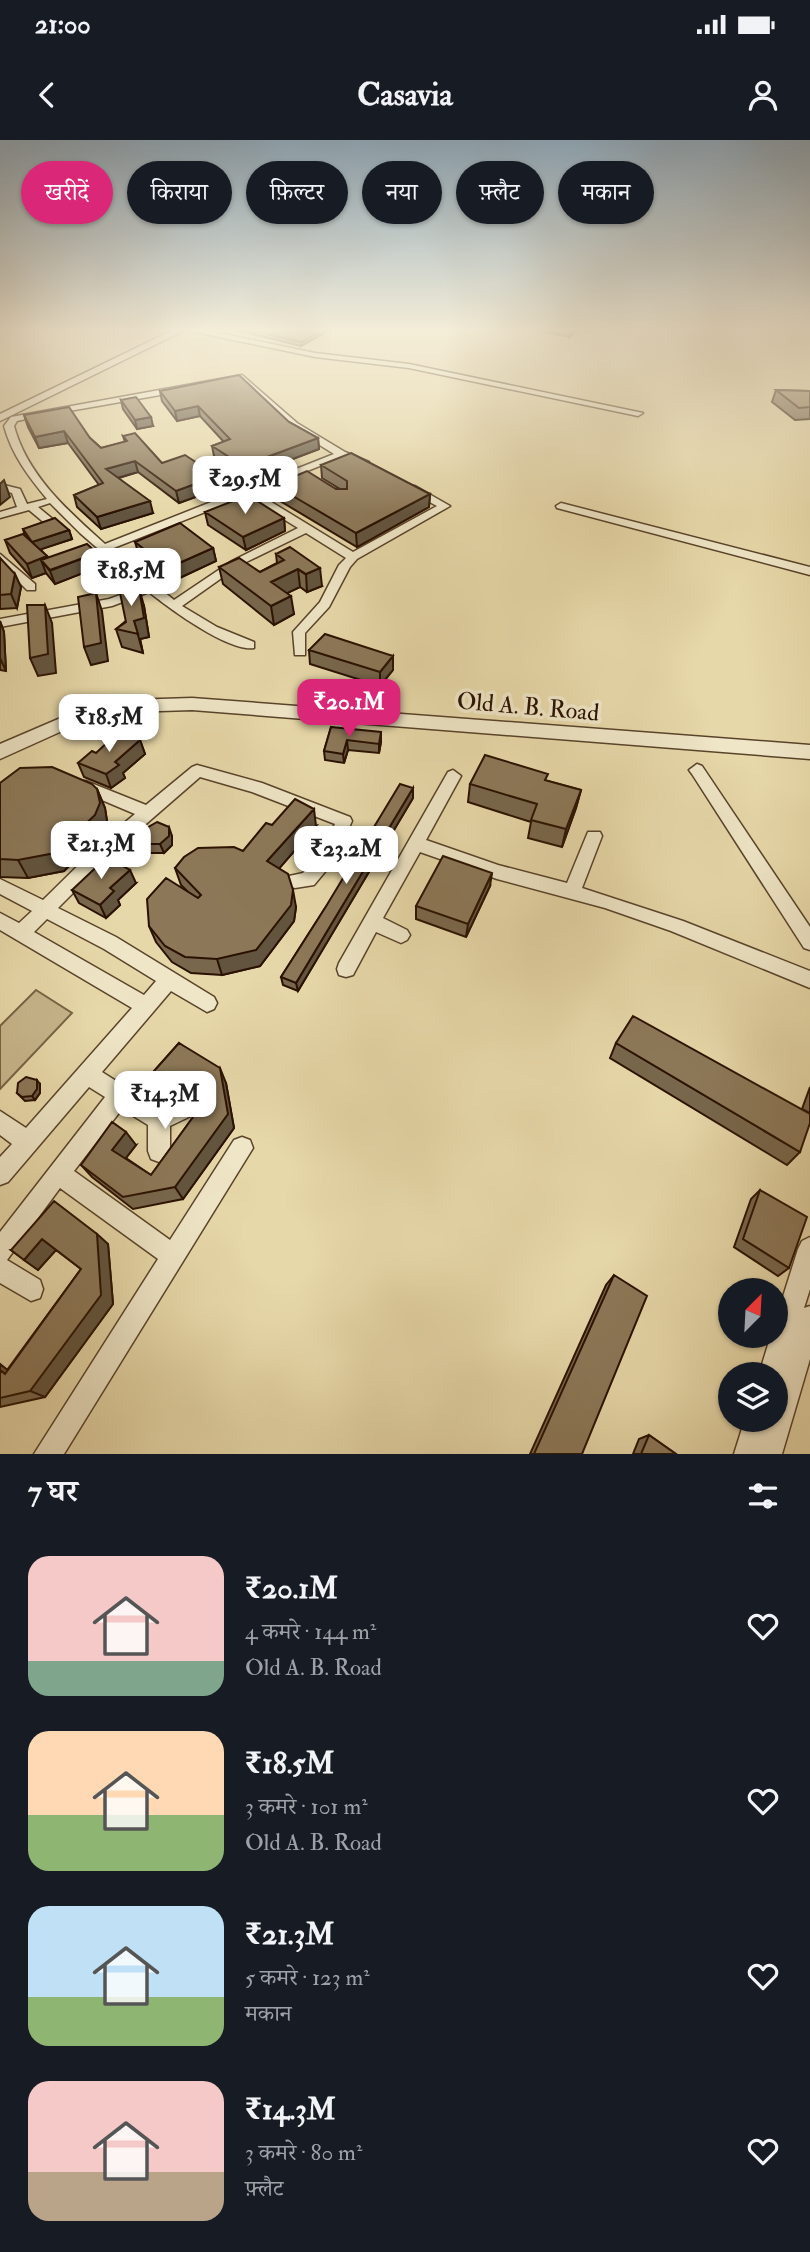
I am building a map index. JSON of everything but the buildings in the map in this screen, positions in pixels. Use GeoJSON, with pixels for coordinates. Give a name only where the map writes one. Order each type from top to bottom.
{"type":"FeatureCollection","features":[{"type":"Feature","properties":{"kind":"street"},"geometry":{"type":"LineString","coordinates":[[0,418],[52,390]]}},
{"type":"Feature","properties":{"kind":"street"},"geometry":{"type":"LineString","coordinates":[[162,390],[21,417],[14,419],[8,429],[45,493],[105,548],[175,605],[219,633],[249,645]]}},
{"type":"Feature","properties":{"kind":"street"},"geometry":{"type":"LineString","coordinates":[[256,390],[282,416],[342,454],[373,467]]}},
{"type":"Feature","properties":{"kind":"street"},"geometry":{"type":"LineString","coordinates":[[527,390],[638,413]]}},
{"type":"Feature","properties":{"kind":"street"},"geometry":{"type":"LineString","coordinates":[[140,394],[149,404]]}},
{"type":"Feature","properties":{"kind":"street"},"geometry":{"type":"LineString","coordinates":[[0,407],[11,410]]}},
{"type":"Feature","properties":{"kind":"street"},"geometry":{"type":"LineString","coordinates":[[105,548],[246,492],[305,474],[342,454]]}},
{"type":"Feature","properties":{"kind":"street"},"geometry":{"type":"LineString","coordinates":[[300,652],[299,632],[325,604],[345,565],[353,557],[445,506],[396,480]]}},
{"type":"Feature","properties":{"kind":"street"},"geometry":{"type":"LineString","coordinates":[[230,481],[353,557]]}},
{"type":"Feature","properties":{"kind":"street"},"geometry":{"type":"LineString","coordinates":[[0,486],[16,491],[26,507],[51,523]]}},
{"type":"Feature","properties":{"kind":"street"},"geometry":{"type":"LineString","coordinates":[[0,515],[46,502]]}},
{"type":"Feature","properties":{"kind":"street"},"geometry":{"type":"LineString","coordinates":[[561,506],[810,571]]}},
{"type":"Feature","properties":{"kind":"street"},"geometry":{"type":"LineString","coordinates":[[175,605],[236,563],[304,529]]}},
{"type":"Feature","properties":{"kind":"street"},"geometry":{"type":"LineString","coordinates":[[0,557],[31,587]]}},
{"type":"Feature","properties":{"kind":"street"},"geometry":{"type":"LineString","coordinates":[[0,623],[112,602],[152,587]]}},
{"type":"Feature","properties":{"kind":"street","name":"Old A. B. Road"},"geometry":{"type":"LineString","coordinates":[[1,749],[77,717],[129,706],[192,704],[810,752]]}},
{"type":"Feature","properties":{"kind":"street"},"geometry":{"type":"LineString","coordinates":[[697,770],[810,943]]}},
{"type":"Feature","properties":{"kind":"street"},"geometry":{"type":"LineString","coordinates":[[21,933],[148,813],[197,771],[256,787],[344,821],[328,856],[315,872],[308,880],[295,881]]}},
{"type":"Feature","properties":{"kind":"street"},"geometry":{"type":"LineString","coordinates":[[346,969],[373,922],[379,905],[453,776]]}},
{"type":"Feature","properties":{"kind":"street"},"geometry":{"type":"LineString","coordinates":[[72,782],[148,813]]}},
{"type":"Feature","properties":{"kind":"street"},"geometry":{"type":"LineString","coordinates":[[572,892],[594,836]]}},
{"type":"Feature","properties":{"kind":"street"},"geometry":{"type":"LineString","coordinates":[[414,843],[497,873],[572,892],[677,926],[810,980]]}},
{"type":"Feature","properties":{"kind":"street"},"geometry":{"type":"LineString","coordinates":[[0,886],[110,943],[207,1003]]}},
{"type":"Feature","properties":{"kind":"street"},"geometry":{"type":"LineString","coordinates":[[0,921],[145,1006]]}},
{"type":"Feature","properties":{"kind":"street"},"geometry":{"type":"LineString","coordinates":[[373,922],[401,935]]}},
{"type":"Feature","properties":{"kind":"street"},"geometry":{"type":"LineString","coordinates":[[0,1174],[169,980]]}},
{"type":"Feature","properties":{"kind":"street"},"geometry":{"type":"LineString","coordinates":[[87,1074],[159,1120]]}},
{"type":"Feature","properties":{"kind":"street"},"geometry":{"type":"LineString","coordinates":[[0,1251],[120,1095]]}},
{"type":"Feature","properties":{"kind":"street"},"geometry":{"type":"LineString","coordinates":[[159,1120],[188,1107]]}},
{"type":"Feature","properties":{"kind":"street"},"geometry":{"type":"LineString","coordinates":[[159,1120],[159,1151]]}},
{"type":"Feature","properties":{"kind":"street"},"geometry":{"type":"LineString","coordinates":[[0,1122],[28,1142]]}},
{"type":"Feature","properties":{"kind":"street"},"geometry":{"type":"LineString","coordinates":[[48,1454],[242,1148]]}},
{"type":"Feature","properties":{"kind":"street"},"geometry":{"type":"LineString","coordinates":[[58,1173],[173,1256]]}},
{"type":"Feature","properties":{"kind":"street"},"geometry":{"type":"LineString","coordinates":[[776,1362],[810,1249]]}},
{"type":"Feature","properties":{"kind":"street"},"geometry":{"type":"LineString","coordinates":[[0,1269],[31,1289]]}},
{"type":"Feature","properties":{"kind":"street"},"geometry":{"type":"LineString","coordinates":[[768,1454],[810,1318]]}},
{"type":"Feature","properties":{"kind":"street"},"geometry":{"type":"LineString","coordinates":[[748,1454],[754,1432]]}},
{"type":"Feature","properties":{"kind":"shaded area"},"geometry":{"type":"Polygon","coordinates":[[[36,990],[72,1013],[0,1089],[0,1026],[36,990]]]}}]}
